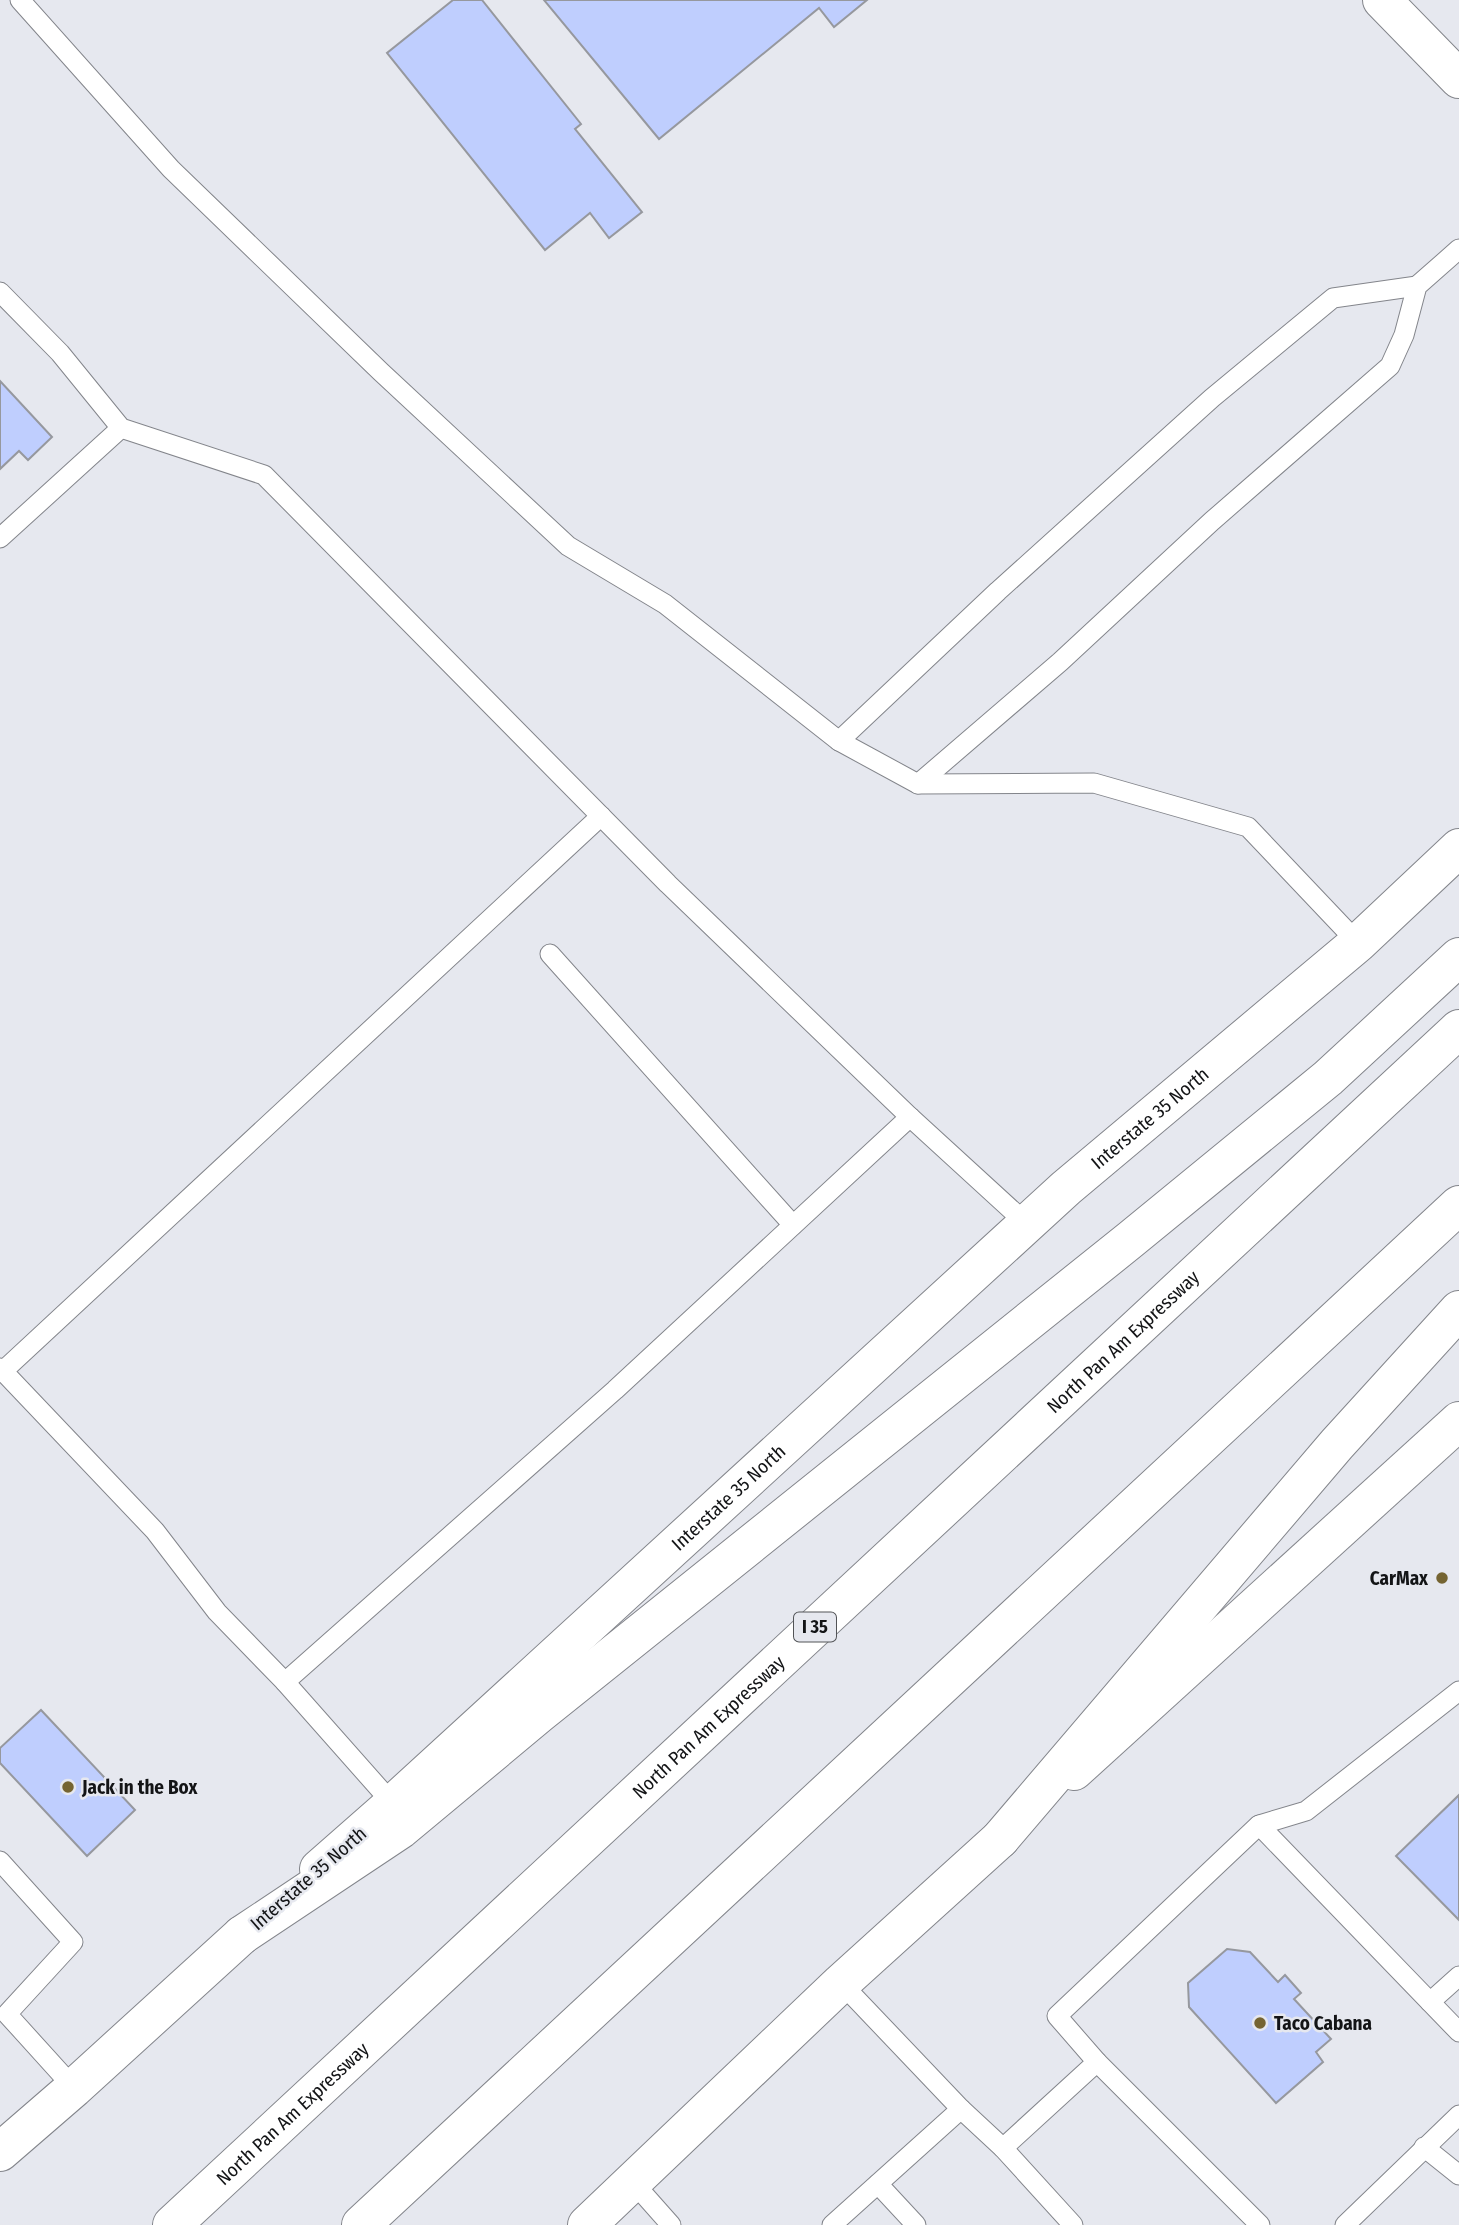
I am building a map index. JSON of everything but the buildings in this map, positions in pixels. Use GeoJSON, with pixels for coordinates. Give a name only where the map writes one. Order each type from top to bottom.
{"type":"FeatureCollection","features":[{"type":"Feature","properties":{"kind":"main road"},"geometry":{"type":"LineString","coordinates":[[1383,0],[1459,79]]}},
{"type":"Feature","properties":{"kind":"main road","name":"Interstate 35 North"},"geometry":{"type":"LineString","coordinates":[[0,2152],[393,1804],[1066,1188],[1358,943],[1459,848]]}},
{"type":"Feature","properties":{"kind":"main road"},"geometry":{"type":"LineString","coordinates":[[242,1935],[401,1829],[539,1714],[1130,1240],[1328,1077],[1459,957]]}},
{"type":"Feature","properties":{"kind":"main road","name":"North Pan Am Expressway"},"geometry":{"type":"LineString","coordinates":[[172,2225],[1459,1029]]}},
{"type":"Feature","properties":{"kind":"main road"},"geometry":{"type":"LineString","coordinates":[[361,2225],[1459,1205]]}},
{"type":"Feature","properties":{"kind":"main road"},"geometry":{"type":"LineString","coordinates":[[1000,1839],[1337,1444],[1459,1310]]}},
{"type":"Feature","properties":{"kind":"main road"},"geometry":{"type":"LineString","coordinates":[[587,2225],[841,1983],[1459,1421]]}},
{"type":"Feature","properties":{"kind":"lane"},"geometry":{"type":"LineString","coordinates":[[20,0],[171,169],[381,372],[568,546],[665,604],[839,741],[918,783],[1094,783],[1248,827],[1358,943]]}},
{"type":"Feature","properties":{"kind":"lane"},"geometry":{"type":"LineString","coordinates":[[918,783],[1060,662],[1212,522],[1390,366],[1404,335],[1418,286],[1459,249]]}},
{"type":"Feature","properties":{"kind":"lane"},"geometry":{"type":"LineString","coordinates":[[839,741],[1212,398],[1333,298],[1418,286]]}},
{"type":"Feature","properties":{"kind":"lane"},"geometry":{"type":"LineString","coordinates":[[0,292],[60,353],[121,428],[264,475],[668,884],[910,1117],[1027,1224]]}},
{"type":"Feature","properties":{"kind":"lane"},"geometry":{"type":"LineString","coordinates":[[0,538],[121,428]]}},
{"type":"Feature","properties":{"kind":"lane"},"geometry":{"type":"LineString","coordinates":[[393,1804],[285,1682],[217,1612],[155,1531],[1,1369],[601,816]]}},
{"type":"Feature","properties":{"kind":"lane"},"geometry":{"type":"LineString","coordinates":[[550,954],[793,1225]]}},
{"type":"Feature","properties":{"kind":"lane"},"geometry":{"type":"LineString","coordinates":[[285,1682],[615,1390],[910,1117]]}},
{"type":"Feature","properties":{"kind":"lane"},"geometry":{"type":"LineString","coordinates":[[1260,2225],[1097,2062],[1056,2016],[1259,1825],[1306,1811],[1459,1691]]}},
{"type":"Feature","properties":{"kind":"lane"},"geometry":{"type":"LineString","coordinates":[[1259,1825],[1459,2032]]}},
{"type":"Feature","properties":{"kind":"lane"},"geometry":{"type":"LineString","coordinates":[[0,1861],[73,1942],[2,2014],[74,2088]]}},
{"type":"Feature","properties":{"kind":"lane"},"geometry":{"type":"LineString","coordinates":[[1430,2002],[1459,1976]]}},
{"type":"Feature","properties":{"kind":"lane"},"geometry":{"type":"LineString","coordinates":[[841,1983],[961,2109],[1003,2148],[1073,2225]]}},
{"type":"Feature","properties":{"kind":"lane"},"geometry":{"type":"LineString","coordinates":[[1003,2148],[1097,2062]]}},
{"type":"Feature","properties":{"kind":"lane"},"geometry":{"type":"LineString","coordinates":[[832,2225],[961,2109]]}},
{"type":"Feature","properties":{"kind":"lane"},"geometry":{"type":"LineString","coordinates":[[1345,2225],[1459,2115]]}},
{"type":"Feature","properties":{"kind":"lane"},"geometry":{"type":"LineString","coordinates":[[1424,2147],[1459,2175]]}},
{"type":"Feature","properties":{"kind":"lane"},"geometry":{"type":"LineString","coordinates":[[632,2182],[671,2225]]}},
{"type":"Feature","properties":{"kind":"lane"},"geometry":{"type":"LineString","coordinates":[[878,2184],[916,2225]]}},
{"type":"Feature","properties":{"kind":"place","name":"CarMax"},"geometry":{"type":"Point","coordinates":[1442,1578]}},
{"type":"Feature","properties":{"kind":"place","name":"Jack in the Box"},"geometry":{"type":"Point","coordinates":[68,1787]}},
{"type":"Feature","properties":{"kind":"place","name":"Taco Cabana"},"geometry":{"type":"Point","coordinates":[1260,2023]}}]}
